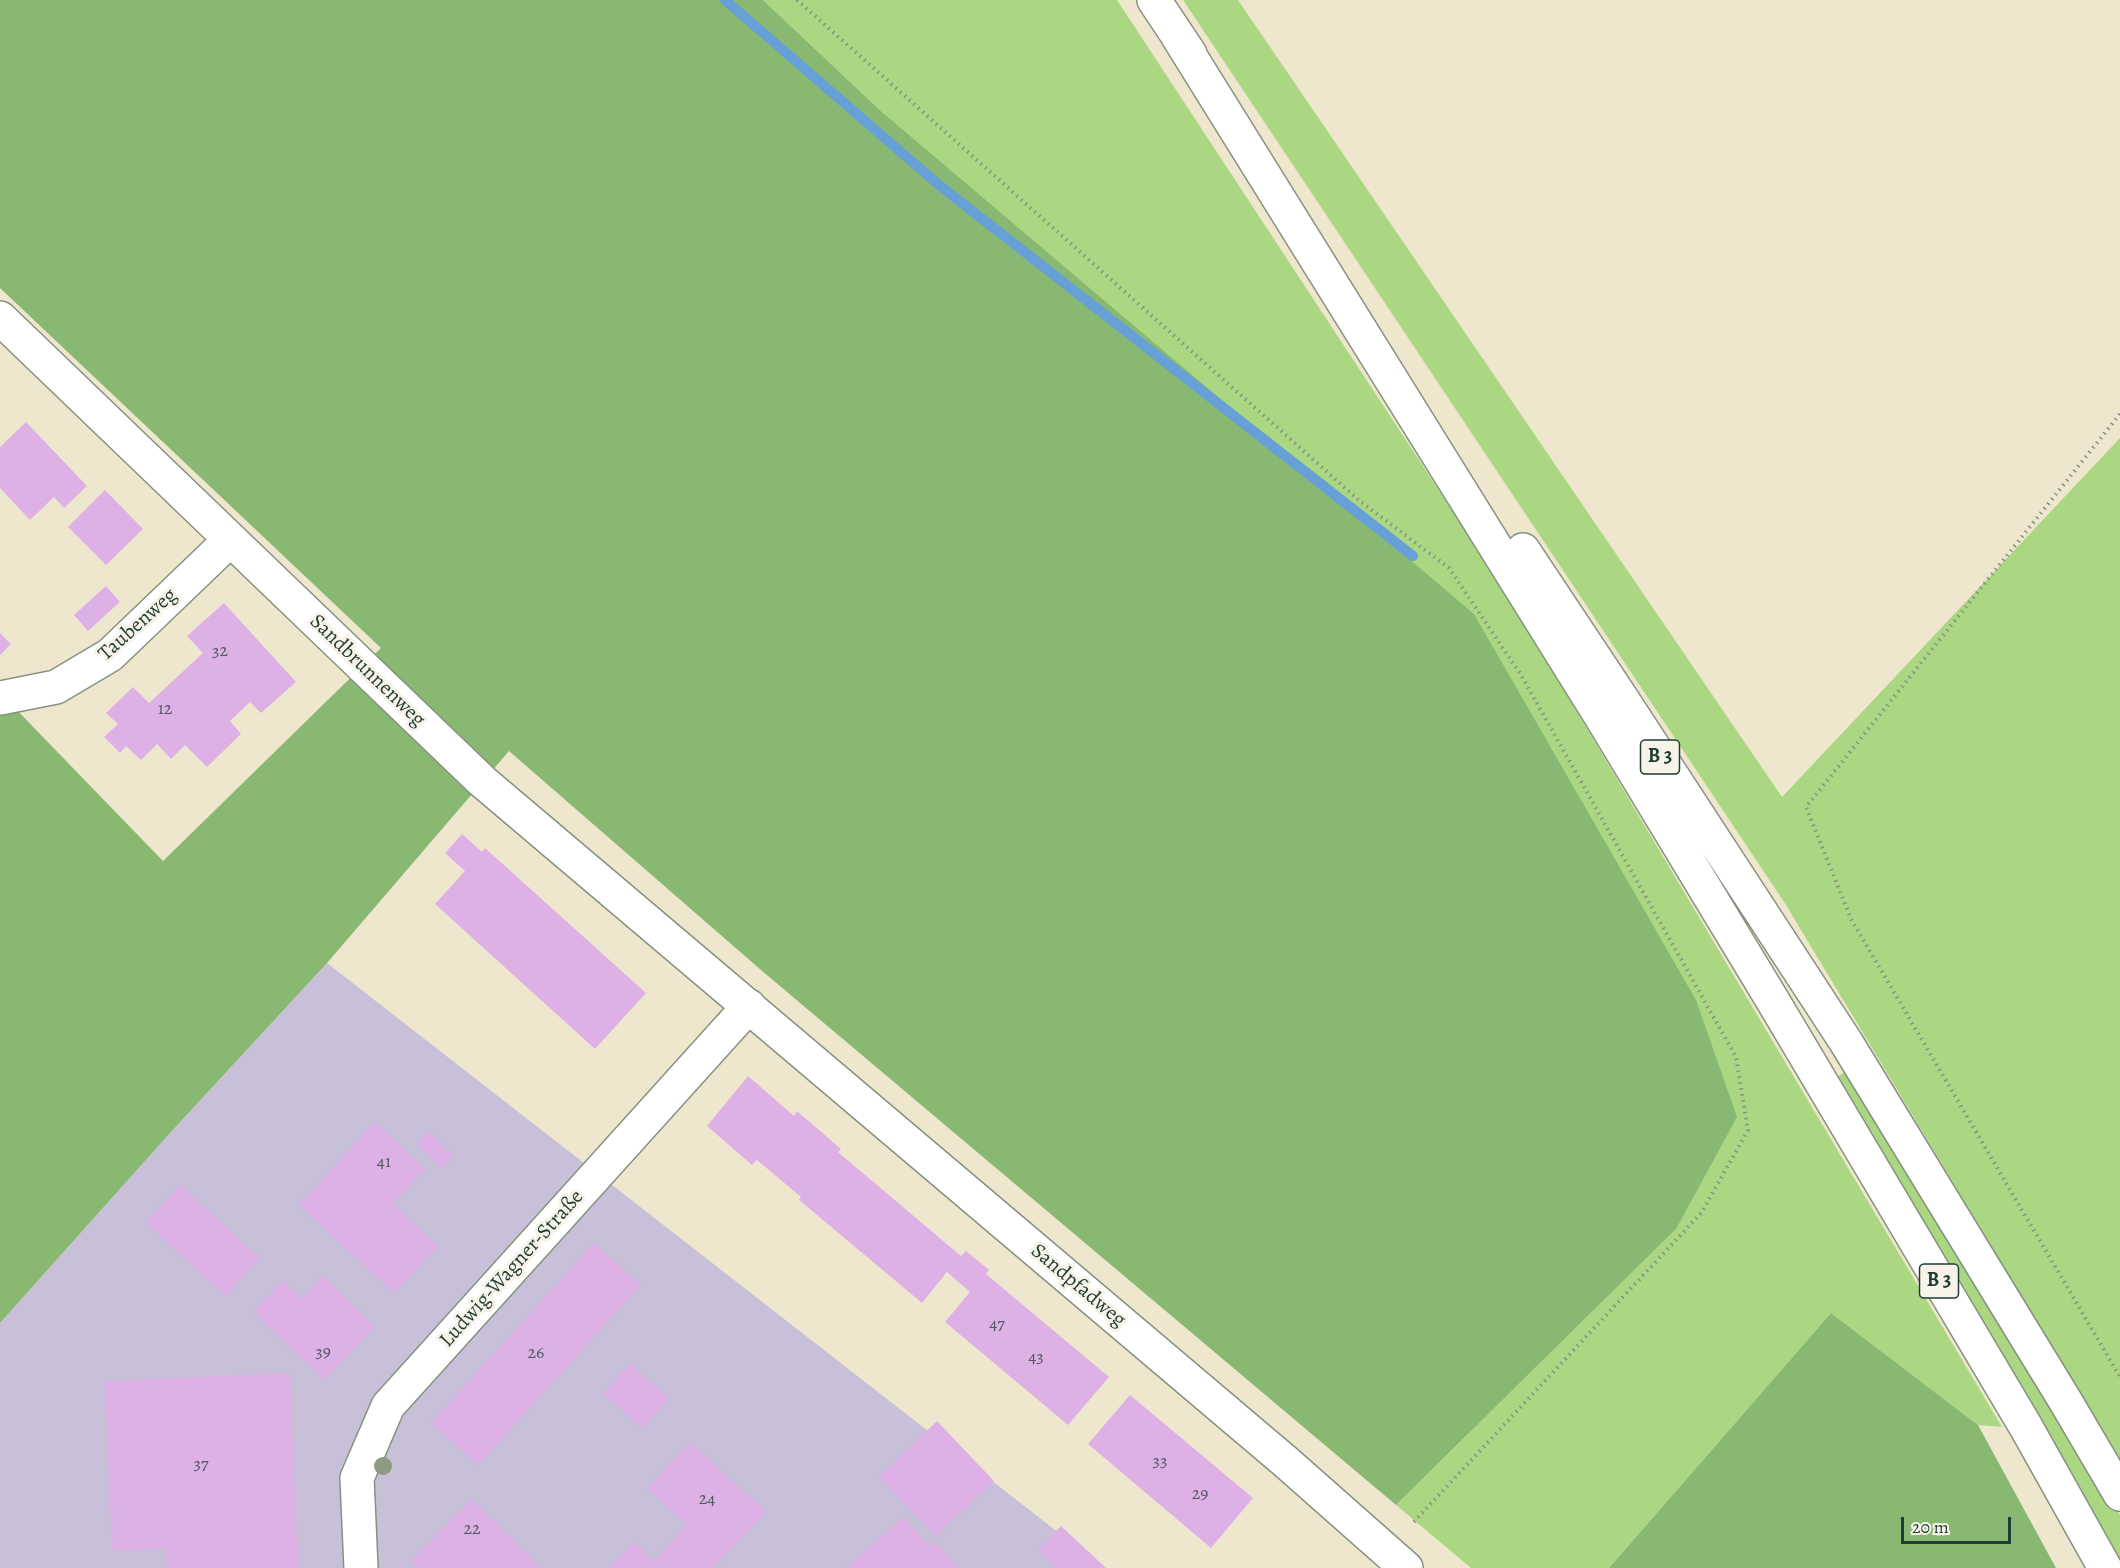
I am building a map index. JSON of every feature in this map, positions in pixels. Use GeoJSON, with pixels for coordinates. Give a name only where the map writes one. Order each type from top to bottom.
{"type":"FeatureCollection","features":[{"type":"Feature","properties":{"kind":"main road","name":"B 3"},"geometry":{"type":"LineString","coordinates":[[1154,0],[1623,699],[1846,1042],[2120,1494]]}},
{"type":"Feature","properties":{"kind":"main road","name":"B 3"},"geometry":{"type":"LineString","coordinates":[[1177,35],[1606,725],[2020,1417],[2105,1568]]}},
{"type":"Feature","properties":{"kind":"main road","name":"Sandbrunnenweg"},"geometry":{"type":"LineString","coordinates":[[0,318],[229,541],[482,781],[749,1006]]}},
{"type":"Feature","properties":{"kind":"main road","name":"Taubenweg"},"geometry":{"type":"LineString","coordinates":[[0,698],[56,687],[110,655],[229,541]]}},
{"type":"Feature","properties":{"kind":"main road","name":"Sandpfadweg"},"geometry":{"type":"LineString","coordinates":[[749,1006],[1286,1462],[1396,1560]]}},
{"type":"Feature","properties":{"kind":"main road","name":"Ludwig-Wagner-Straße"},"geometry":{"type":"LineString","coordinates":[[361,1568],[357,1478],[388,1406],[749,1006]]}},
{"type":"Feature","properties":{"kind":"path"},"geometry":{"type":"LineString","coordinates":[[797,0],[1361,502],[1449,568],[1521,675],[1736,1057],[1748,1130],[1702,1212],[1396,1560]]}},
{"type":"Feature","properties":{"kind":"path"},"geometry":{"type":"LineString","coordinates":[[2120,414],[1806,807],[1851,919],[2120,1377]]}},
{"type":"Feature","properties":{"kind":"shaded area"},"geometry":{"type":"Polygon","coordinates":[[[327,963],[1104,1568],[0,1568],[0,1323],[170,1133],[327,963]]]}},
{"type":"Feature","properties":{"kind":"green space"},"geometry":{"type":"Polygon","coordinates":[[[0,0],[763,0],[883,113],[1474,614],[1696,1000],[1737,1117],[1676,1229],[1396,1505],[761,970],[509,751],[327,963],[170,1133],[0,1323],[0,713],[10,703],[163,861],[381,648],[0,288],[0,0]]]}},
{"type":"Feature","properties":{"kind":"green space"},"geometry":{"type":"Polygon","coordinates":[[[763,0],[1117,0],[1507,594],[2002,1427],[1978,1425],[1831,1313],[1609,1568],[1471,1568],[1396,1505],[1676,1229],[883,113],[763,0]]]}},
{"type":"Feature","properties":{"kind":"green space"},"geometry":{"type":"Polygon","coordinates":[[[1183,0],[1238,0],[1782,797],[2120,438],[2120,1460],[1786,905],[1183,0]]]}},
{"type":"Feature","properties":{"kind":"green space"},"geometry":{"type":"Polygon","coordinates":[[[1851,1068],[2049,1390],[2120,1515],[2120,1564],[1834,1079],[1851,1068]]]}},
{"type":"Feature","properties":{"kind":"green space"},"geometry":{"type":"Polygon","coordinates":[[[1831,1313],[1978,1425],[2056,1568],[1609,1568],[1831,1313]]]}},
{"type":"Feature","properties":{"kind":"building"},"geometry":{"type":"Polygon","coordinates":[[[26,422],[87,486],[64,508],[54,497],[30,520],[0,488],[0,447],[26,422]]]}},
{"type":"Feature","properties":{"kind":"building"},"geometry":{"type":"Polygon","coordinates":[[[105,490],[143,529],[106,565],[68,527],[105,490]]]}},
{"type":"Feature","properties":{"kind":"building"},"geometry":{"type":"Polygon","coordinates":[[[106,586],[120,602],[88,631],[74,615],[106,586]]]}},
{"type":"Feature","properties":{"kind":"building"},"geometry":{"type":"Polygon","coordinates":[[[224,603],[296,682],[261,713],[250,702],[230,721],[241,734],[207,767],[185,745],[171,759],[157,744],[141,760],[126,746],[120,753],[104,737],[118,724],[106,713],[133,687],[149,703],[203,653],[187,636],[224,603]]]}},
{"type":"Feature","properties":{"kind":"building"},"geometry":{"type":"Polygon","coordinates":[[[0,633],[11,644],[0,655],[0,633]]]}},
{"type":"Feature","properties":{"kind":"building"},"geometry":{"type":"Polygon","coordinates":[[[462,834],[482,852],[485,848],[646,993],[595,1049],[435,904],[465,871],[445,853],[462,834]]]}},
{"type":"Feature","properties":{"kind":"building"},"geometry":{"type":"Polygon","coordinates":[[[748,1076],[794,1116],[797,1111],[841,1149],[838,1152],[961,1256],[966,1251],[989,1270],[986,1274],[1109,1377],[1068,1425],[945,1322],[970,1292],[947,1272],[922,1303],[799,1200],[801,1197],[757,1160],[752,1165],[707,1126],[748,1076]]]}},
{"type":"Feature","properties":{"kind":"building"},"geometry":{"type":"Polygon","coordinates":[[[375,1122],[425,1169],[392,1204],[438,1246],[394,1293],[299,1205],[375,1122]]]}},
{"type":"Feature","properties":{"kind":"building"},"geometry":{"type":"Polygon","coordinates":[[[429,1132],[454,1156],[442,1168],[417,1144],[429,1132]]]}},
{"type":"Feature","properties":{"kind":"building"},"geometry":{"type":"Polygon","coordinates":[[[180,1185],[260,1258],[226,1296],[146,1223],[180,1185]]]}},
{"type":"Feature","properties":{"kind":"building"},"geometry":{"type":"Polygon","coordinates":[[[594,1243],[641,1285],[478,1465],[431,1423],[594,1243]]]}},
{"type":"Feature","properties":{"kind":"building"},"geometry":{"type":"Polygon","coordinates":[[[323,1276],[375,1326],[325,1380],[253,1312],[283,1281],[302,1299],[323,1276]]]}},
{"type":"Feature","properties":{"kind":"building"},"geometry":{"type":"Polygon","coordinates":[[[630,1364],[669,1399],[642,1428],[603,1393],[630,1364]]]}},
{"type":"Feature","properties":{"kind":"building"},"geometry":{"type":"Polygon","coordinates":[[[290,1373],[298,1568],[167,1568],[166,1549],[112,1551],[105,1381],[290,1373]]]}},
{"type":"Feature","properties":{"kind":"building"},"geometry":{"type":"Polygon","coordinates":[[[1130,1395],[1253,1498],[1211,1548],[1088,1444],[1130,1395]]]}},
{"type":"Feature","properties":{"kind":"building"},"geometry":{"type":"Polygon","coordinates":[[[937,1421],[994,1481],[936,1536],[879,1477],[937,1421]]]}},
{"type":"Feature","properties":{"kind":"building"},"geometry":{"type":"Polygon","coordinates":[[[690,1442],[766,1512],[713,1568],[609,1568],[634,1542],[654,1561],[687,1525],[647,1488],[690,1442]]]}},
{"type":"Feature","properties":{"kind":"building"},"geometry":{"type":"Polygon","coordinates":[[[472,1499],[541,1568],[419,1568],[411,1561],[472,1499]]]}},
{"type":"Feature","properties":{"kind":"building"},"geometry":{"type":"Polygon","coordinates":[[[903,1517],[930,1546],[935,1542],[958,1568],[847,1568],[903,1517]]]}},
{"type":"Feature","properties":{"kind":"building"},"geometry":{"type":"Polygon","coordinates":[[[1061,1526],[1106,1568],[1057,1568],[1038,1550],[1061,1526]]]}},
{"type":"Feature","properties":{"kind":"waterway"},"geometry":{"type":"LineString","coordinates":[[725,0],[939,185],[1413,556]]}}]}
